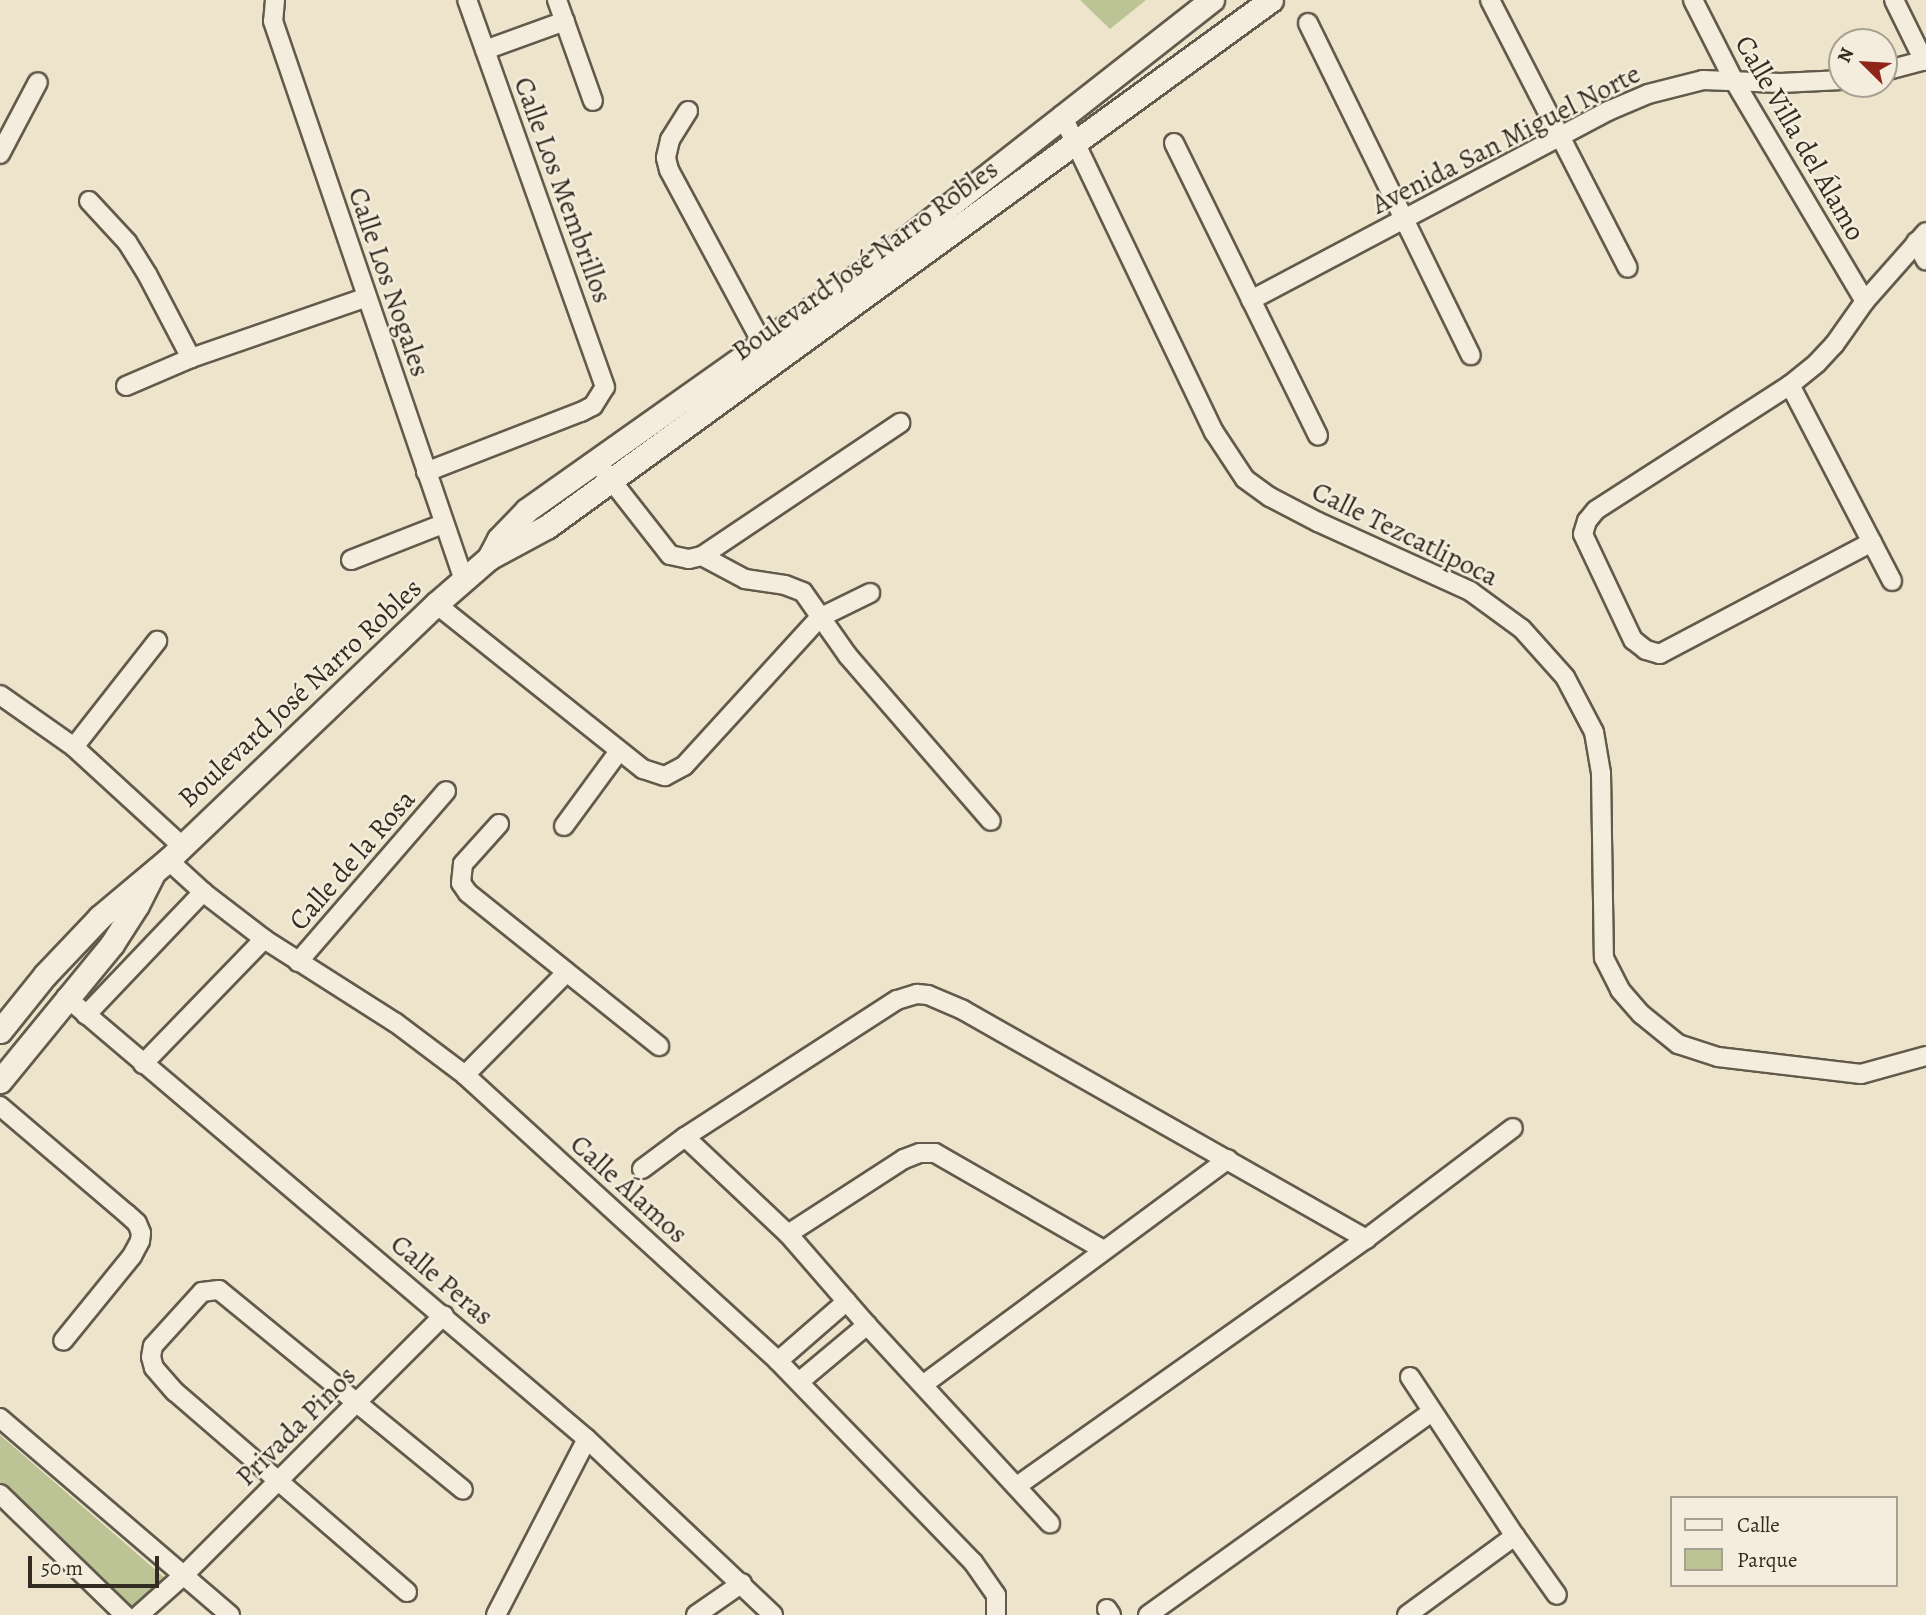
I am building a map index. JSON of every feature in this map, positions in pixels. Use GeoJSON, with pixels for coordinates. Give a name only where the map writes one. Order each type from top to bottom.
{"type":"FeatureCollection","features":[{"type":"Feature","properties":{"kind":"street","name":"Calle Los Nogales"},"geometry":{"type":"LineString","coordinates":[[275,0],[272,21],[464,580]]}},
{"type":"Feature","properties":{"kind":"street","name":"Calle Los Membrillos"},"geometry":{"type":"LineString","coordinates":[[426,472],[581,412],[601,397],[605,383],[467,0]]}},
{"type":"Feature","properties":{"kind":"street"},"geometry":{"type":"LineString","coordinates":[[557,0],[593,101]]}},
{"type":"Feature","properties":{"kind":"street","name":"Boulevard José Narro Robles"},"geometry":{"type":"LineString","coordinates":[[604,471],[761,344],[876,263],[1212,0]]}},
{"type":"Feature","properties":{"kind":"street","name":"Boulevard José Narro Robles"},"geometry":{"type":"LineString","coordinates":[[0,1031],[45,975],[100,917],[168,859],[436,604],[489,558],[499,539],[527,510],[604,471],[774,364],[1271,0]]}},
{"type":"Feature","properties":{"kind":"street"},"geometry":{"type":"LineString","coordinates":[[1490,0],[1628,268]]}},
{"type":"Feature","properties":{"kind":"street","name":"Calle Villa del Álamo"},"geometry":{"type":"LineString","coordinates":[[1692,0],[1733,79],[1865,301]]}},
{"type":"Feature","properties":{"kind":"street"},"geometry":{"type":"LineString","coordinates":[[1894,0],[1925,60],[1898,67]]}},
{"type":"Feature","properties":{"kind":"street"},"geometry":{"type":"LineString","coordinates":[[485,51],[565,21]]}},
{"type":"Feature","properties":{"kind":"street"},"geometry":{"type":"LineString","coordinates":[[1308,23],[1471,355]]}},
{"type":"Feature","properties":{"kind":"street","name":"Avenida San Miguel Norte"},"geometry":{"type":"LineString","coordinates":[[1251,300],[1608,111],[1648,94],[1678,84],[1733,79],[1781,83],[1828,81]]}},
{"type":"Feature","properties":{"kind":"street"},"geometry":{"type":"LineString","coordinates":[[0,154],[38,82]]}},
{"type":"Feature","properties":{"kind":"street"},"geometry":{"type":"LineString","coordinates":[[688,111],[670,140],[666,158],[669,170],[774,364]]}},
{"type":"Feature","properties":{"kind":"street","name":"Calle Tezcatlipoca"},"geometry":{"type":"LineString","coordinates":[[1062,115],[1214,432],[1245,479],[1270,497],[1318,522],[1471,591],[1522,629],[1566,677],[1594,732],[1601,773],[1604,958],[1620,990],[1641,1014],[1678,1044],[1718,1057],[1861,1074],[1926,1056]]}},
{"type":"Feature","properties":{"kind":"street"},"geometry":{"type":"LineString","coordinates":[[1174,143],[1318,436]]}},
{"type":"Feature","properties":{"kind":"street"},"geometry":{"type":"LineString","coordinates":[[89,201],[127,242],[191,358]]}},
{"type":"Feature","properties":{"kind":"street"},"geometry":{"type":"LineString","coordinates":[[1872,542],[1667,652],[1646,650],[1629,633],[1585,540],[1584,529],[1591,514],[1790,385],[1834,345],[1865,301],[1921,237]]}},
{"type":"Feature","properties":{"kind":"street"},"geometry":{"type":"LineString","coordinates":[[1921,237],[1926,261]]}},
{"type":"Feature","properties":{"kind":"street"},"geometry":{"type":"LineString","coordinates":[[126,386],[191,358],[367,297]]}},
{"type":"Feature","properties":{"kind":"street"},"geometry":{"type":"LineString","coordinates":[[1790,385],[1892,580]]}},
{"type":"Feature","properties":{"kind":"street"},"geometry":{"type":"LineString","coordinates":[[604,471],[670,555],[682,559],[702,556],[900,423]]}},
{"type":"Feature","properties":{"kind":"street"},"geometry":{"type":"LineString","coordinates":[[351,560],[443,524]]}},
{"type":"Feature","properties":{"kind":"street"},"geometry":{"type":"LineString","coordinates":[[702,556],[745,579],[785,585],[803,592],[848,656],[991,821]]}},
{"type":"Feature","properties":{"kind":"street"},"geometry":{"type":"LineString","coordinates":[[436,604],[619,751],[643,769],[665,776],[684,766],[819,618],[870,593]]}},
{"type":"Feature","properties":{"kind":"street"},"geometry":{"type":"LineString","coordinates":[[74,747],[157,641]]}},
{"type":"Feature","properties":{"kind":"street","name":"Calle Álamos"},"geometry":{"type":"LineString","coordinates":[[0,695],[74,747],[168,859],[204,892],[264,939],[396,1023],[465,1075],[778,1361],[973,1562],[996,1595],[996,1615]]}},
{"type":"Feature","properties":{"kind":"street"},"geometry":{"type":"LineString","coordinates":[[564,826],[619,751]]}},
{"type":"Feature","properties":{"kind":"street","name":"Calle de la Rosa"},"geometry":{"type":"LineString","coordinates":[[298,962],[446,792]]}},
{"type":"Feature","properties":{"kind":"street"},"geometry":{"type":"LineString","coordinates":[[499,824],[463,864],[461,883],[468,893],[659,1046]]}},
{"type":"Feature","properties":{"kind":"street","name":"Boulevard José Narro Robles"},"geometry":{"type":"LineString","coordinates":[[0,1081],[112,944],[168,859]]}},
{"type":"Feature","properties":{"kind":"street"},"geometry":{"type":"LineString","coordinates":[[86,1015],[204,892]]}},
{"type":"Feature","properties":{"kind":"street"},"geometry":{"type":"LineString","coordinates":[[143,1064],[264,939]]}},
{"type":"Feature","properties":{"kind":"street"},"geometry":{"type":"LineString","coordinates":[[465,1075],[566,973]]}},
{"type":"Feature","properties":{"kind":"street"},"geometry":{"type":"LineString","coordinates":[[642,1169],[685,1137],[897,1000],[917,994],[939,998],[963,1010],[1366,1239]]}},
{"type":"Feature","properties":{"kind":"street","name":"Calle Peras"},"geometry":{"type":"LineString","coordinates":[[66,997],[587,1439],[773,1615]]}},
{"type":"Feature","properties":{"kind":"street"},"geometry":{"type":"LineString","coordinates":[[0,1106],[137,1223],[141,1233],[132,1256],[63,1341]]}},
{"type":"Feature","properties":{"kind":"street"},"geometry":{"type":"LineString","coordinates":[[1017,1486],[1366,1239],[1513,1128]]}},
{"type":"Feature","properties":{"kind":"street"},"geometry":{"type":"LineString","coordinates":[[685,1137],[788,1234],[867,1325],[1050,1523]]}},
{"type":"Feature","properties":{"kind":"street"},"geometry":{"type":"LineString","coordinates":[[788,1234],[904,1159],[920,1153],[935,1153],[1104,1250]]}},
{"type":"Feature","properties":{"kind":"street"},"geometry":{"type":"LineString","coordinates":[[924,1384],[1228,1159]]}},
{"type":"Feature","properties":{"kind":"street"},"geometry":{"type":"LineString","coordinates":[[407,1592],[277,1482],[162,1379],[150,1357],[153,1346],[202,1292],[219,1290],[354,1403],[463,1489]]}},
{"type":"Feature","properties":{"kind":"street"},"geometry":{"type":"LineString","coordinates":[[778,1361],[847,1301]]}},
{"type":"Feature","properties":{"kind":"street","name":"Privada Pinos"},"geometry":{"type":"LineString","coordinates":[[139,1615],[185,1574],[444,1315]]}},
{"type":"Feature","properties":{"kind":"street"},"geometry":{"type":"LineString","coordinates":[[799,1382],[867,1325]]}},
{"type":"Feature","properties":{"kind":"street"},"geometry":{"type":"LineString","coordinates":[[1410,1377],[1515,1536],[1558,1595]]}},
{"type":"Feature","properties":{"kind":"street"},"geometry":{"type":"LineString","coordinates":[[1148,1615],[1433,1412]]}},
{"type":"Feature","properties":{"kind":"street"},"geometry":{"type":"LineString","coordinates":[[0,1418],[230,1615]]}},
{"type":"Feature","properties":{"kind":"street"},"geometry":{"type":"LineString","coordinates":[[495,1615],[587,1439]]}},
{"type":"Feature","properties":{"kind":"street"},"geometry":{"type":"LineString","coordinates":[[0,1494],[125,1615]]}},
{"type":"Feature","properties":{"kind":"street"},"geometry":{"type":"LineString","coordinates":[[1407,1615],[1515,1536]]}},
{"type":"Feature","properties":{"kind":"street"},"geometry":{"type":"LineString","coordinates":[[696,1615],[742,1583]]}},
{"type":"Feature","properties":{"kind":"green space"},"geometry":{"type":"Polygon","coordinates":[[[1080,0],[1146,0],[1110,29],[1080,0]]]}},
{"type":"Feature","properties":{"kind":"green space"},"geometry":{"type":"Polygon","coordinates":[[[0,1435],[165,1578],[129,1609],[0,1483],[0,1435]]]}}]}
